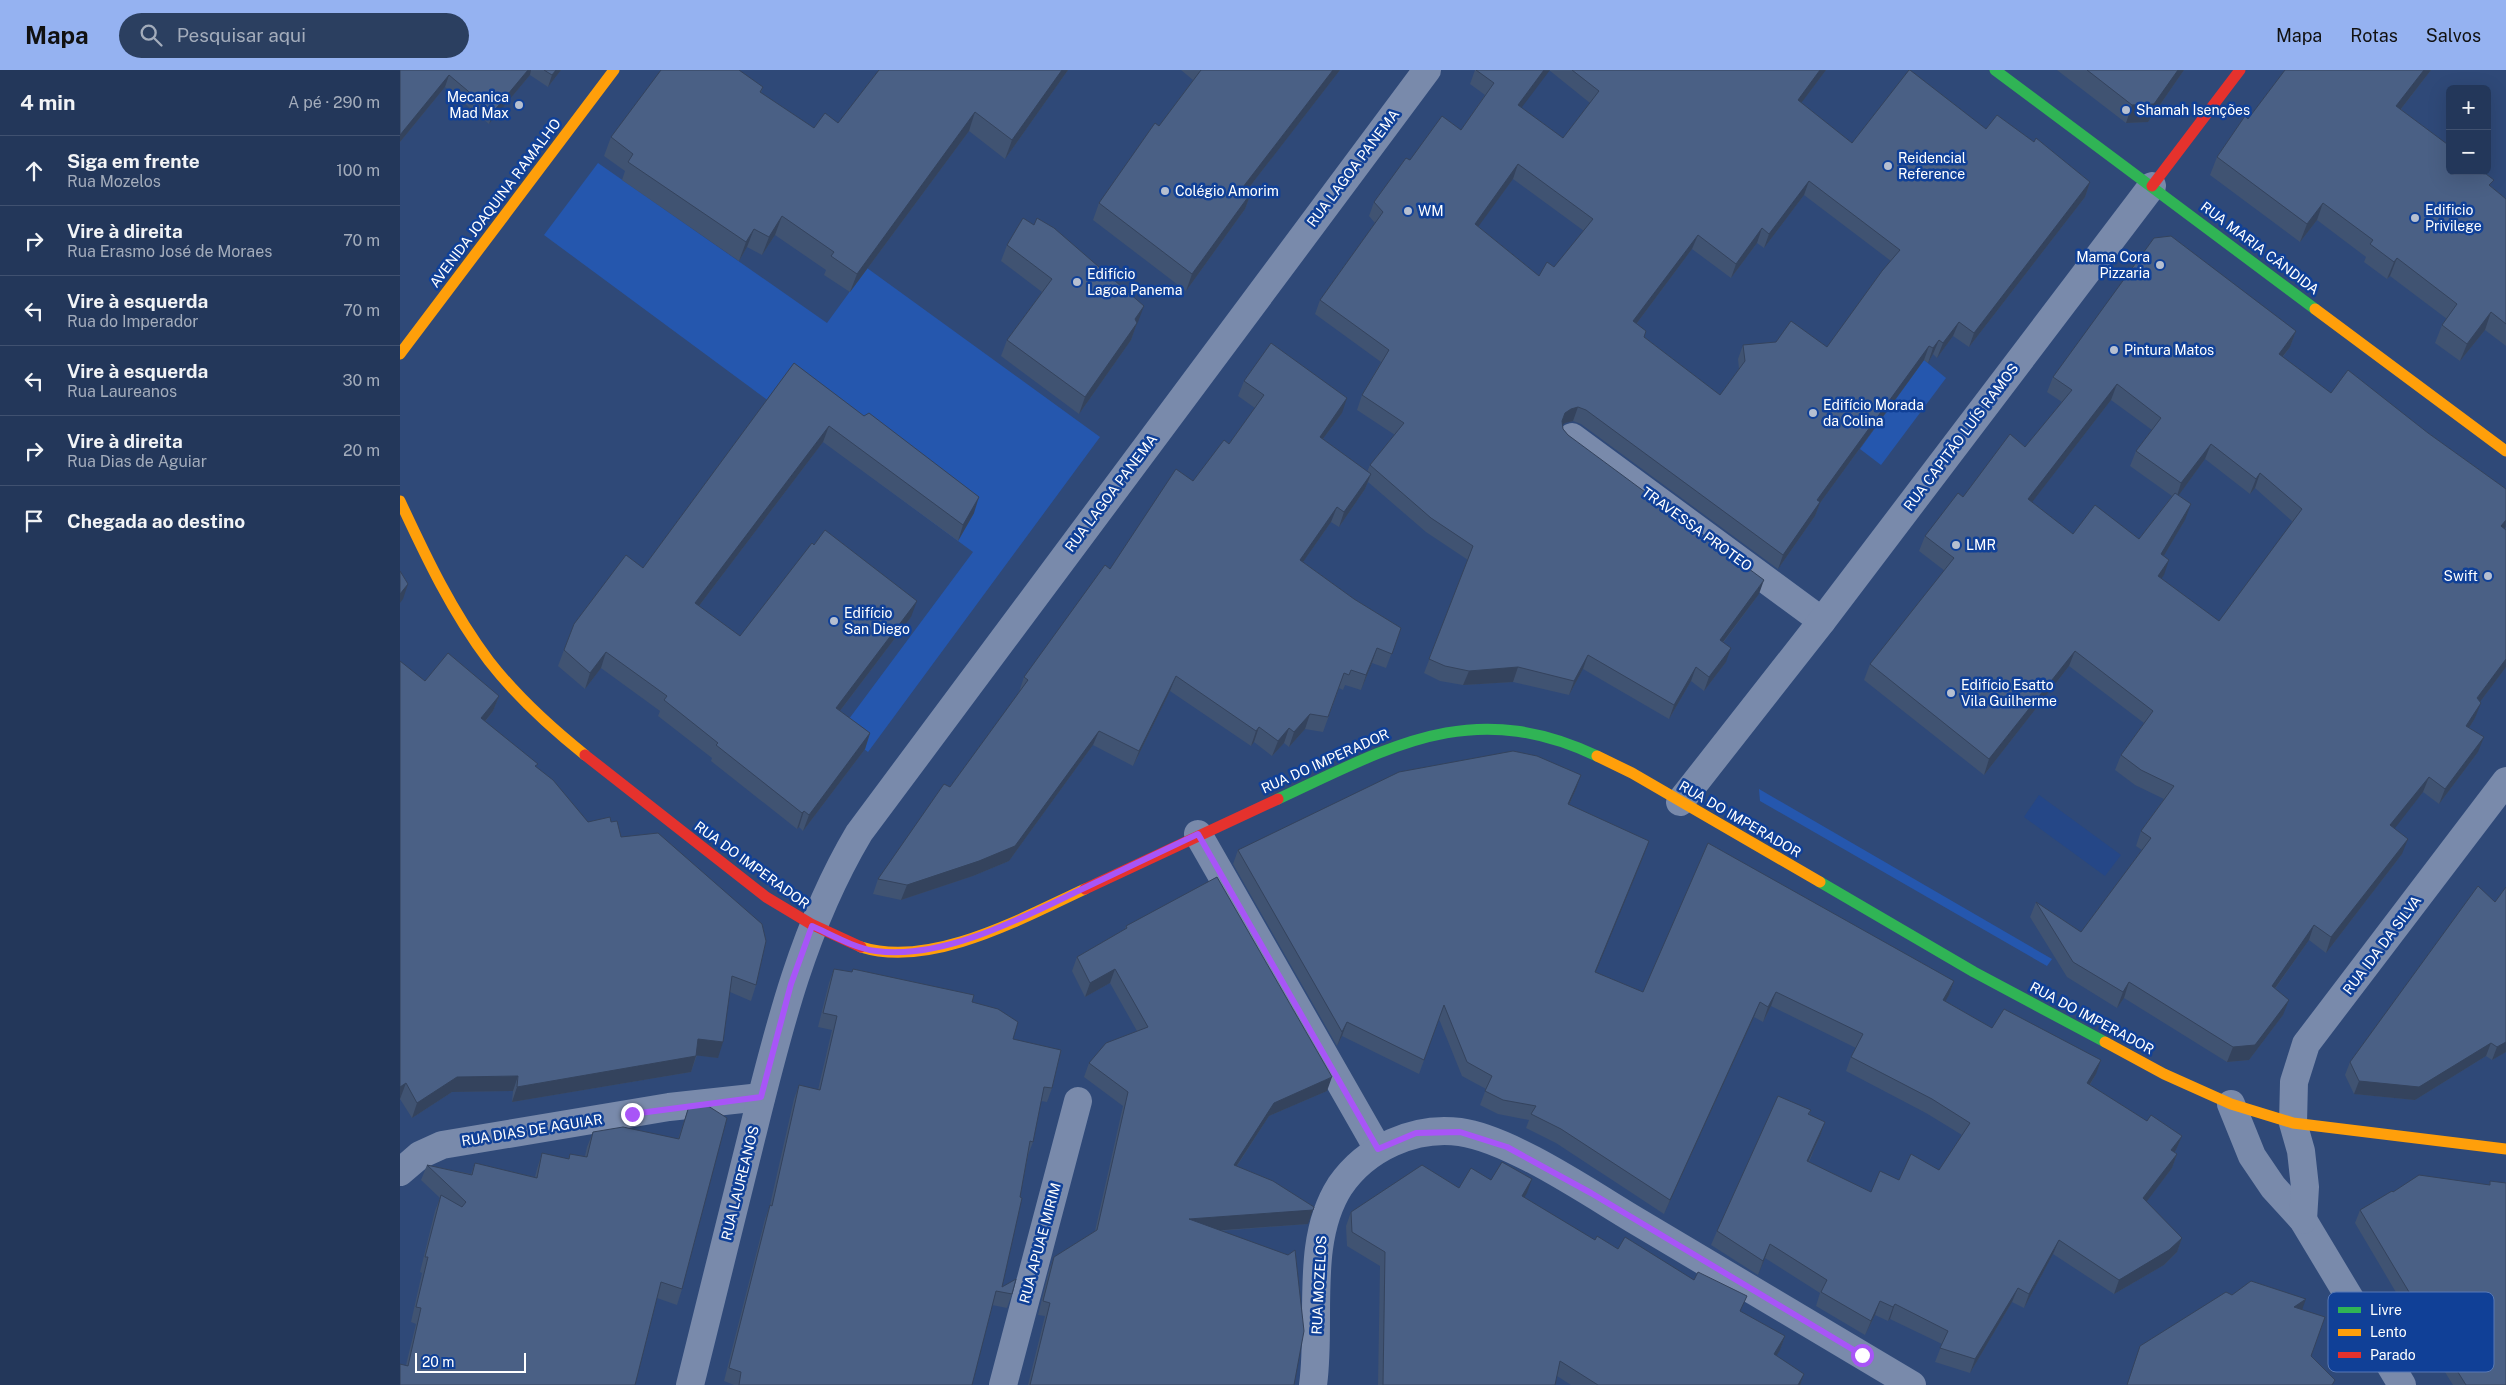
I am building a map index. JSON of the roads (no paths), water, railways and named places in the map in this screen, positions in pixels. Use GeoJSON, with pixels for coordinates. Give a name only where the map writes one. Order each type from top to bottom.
{"type":"FeatureCollection","features":[{"type":"Feature","properties":{"kind":"street","name":"AVENIDA JOAQUINA RAMALHO"},"geometry":{"type":"LineString","coordinates":[[400,354],[614,70]]}},
{"type":"Feature","properties":{"kind":"street","name":"RUA LAGOA PANEMA"},"geometry":{"type":"LineString","coordinates":[[812,926],[836,870],[859,833],[1427,70]]}},
{"type":"Feature","properties":{"kind":"street","name":"RUA MARIA CÂNDIDA"},"geometry":{"type":"LineString","coordinates":[[1995,70],[2506,451]]}},
{"type":"Feature","properties":{"kind":"street","name":"RUA CAPITÃO LUÍS RAMOS"},"geometry":{"type":"LineString","coordinates":[[1680,802],[1822,621],[2240,70]]}},
{"type":"Feature","properties":{"kind":"street","name":"TRAVESSA PROTEO"},"geometry":{"type":"LineString","coordinates":[[1572,437],[1822,621]]}},
{"type":"Feature","properties":{"kind":"street","name":"RUA DO IMPERADOR"},"geometry":{"type":"LineString","coordinates":[[400,501],[434,576],[459,619],[491,663],[533,709],[584,755],[773,902],[812,926],[853,944],[876,951],[907,951],[958,943],[1015,921],[1198,834],[1387,748],[1452,730],[1502,726],[1536,733],[1581,747],[1632,773],[1983,976],[2164,1074],[2231,1104],[2293,1123],[2506,1149]]}},
{"type":"Feature","properties":{"kind":"street","name":"RUA IDA DA SILVA"},"geometry":{"type":"LineString","coordinates":[[2303,1220],[2305,1186],[2301,1151],[2293,1123],[2294,1082],[2306,1044],[2506,781]]}},
{"type":"Feature","properties":{"kind":"street"},"geometry":{"type":"LineString","coordinates":[[1198,834],[1378,1149]]}},
{"type":"Feature","properties":{"kind":"street","name":"RUA LAUREANOS"},"geometry":{"type":"LineString","coordinates":[[690,1385],[791,984],[812,926]]}},
{"type":"Feature","properties":{"kind":"street","name":"RUA DIAS DE AGUIAR"},"geometry":{"type":"LineString","coordinates":[[400,1172],[420,1155],[442,1145],[670,1107],[761,1097]]}},
{"type":"Feature","properties":{"kind":"street","name":"RUA APUAE MIRIM"},"geometry":{"type":"LineString","coordinates":[[1003,1385],[1078,1101]]}},
{"type":"Feature","properties":{"kind":"street"},"geometry":{"type":"LineString","coordinates":[[2231,1104],[2252,1156],[2273,1187],[2303,1220],[2346,1292]]}},
{"type":"Feature","properties":{"kind":"street","name":"RUA MOZELOS"},"geometry":{"type":"LineString","coordinates":[[1313,1385],[1319,1243],[1324,1217],[1340,1187],[1355,1167],[1378,1149],[1416,1133],[1451,1132],[1460,1132],[1507,1147],[1591,1193],[1912,1385]]}},
{"type":"Feature","properties":{"kind":"street"},"geometry":{"type":"LineString","coordinates":[[2394,1372],[2402,1385]]}},
{"type":"Feature","properties":{"kind":"place","name":"Mecanica Mad Max"},"geometry":{"type":"Point","coordinates":[519,105]}},
{"type":"Feature","properties":{"kind":"place","name":"Shamah Isenções"},"geometry":{"type":"Point","coordinates":[2126,110]}},
{"type":"Feature","properties":{"kind":"place","name":"Reidencial Reference"},"geometry":{"type":"Point","coordinates":[1888,166]}},
{"type":"Feature","properties":{"kind":"place","name":"Colégio Amorim"},"geometry":{"type":"Point","coordinates":[1165,191]}},
{"type":"Feature","properties":{"kind":"place","name":"WM"},"geometry":{"type":"Point","coordinates":[1408,211]}},
{"type":"Feature","properties":{"kind":"place","name":"Edificio Privilege"},"geometry":{"type":"Point","coordinates":[2415,218]}},
{"type":"Feature","properties":{"kind":"place","name":"Mama Cora Pizzaria"},"geometry":{"type":"Point","coordinates":[2160,265]}},
{"type":"Feature","properties":{"kind":"place","name":"Edifício Lagoa Panema"},"geometry":{"type":"Point","coordinates":[1077,282]}},
{"type":"Feature","properties":{"kind":"place","name":"Pintura Matos"},"geometry":{"type":"Point","coordinates":[2114,350]}},
{"type":"Feature","properties":{"kind":"place","name":"Edifício Morada da Colina"},"geometry":{"type":"Point","coordinates":[1813,413]}},
{"type":"Feature","properties":{"kind":"place","name":"LMR"},"geometry":{"type":"Point","coordinates":[1956,545]}},
{"type":"Feature","properties":{"kind":"place","name":"Swift"},"geometry":{"type":"Point","coordinates":[2488,576]}},
{"type":"Feature","properties":{"kind":"place","name":"Edifício San Diego"},"geometry":{"type":"Point","coordinates":[834,621]}},
{"type":"Feature","properties":{"kind":"place","name":"Edifício Esatto Vila Guilherme"},"geometry":{"type":"Point","coordinates":[1951,693]}}]}
